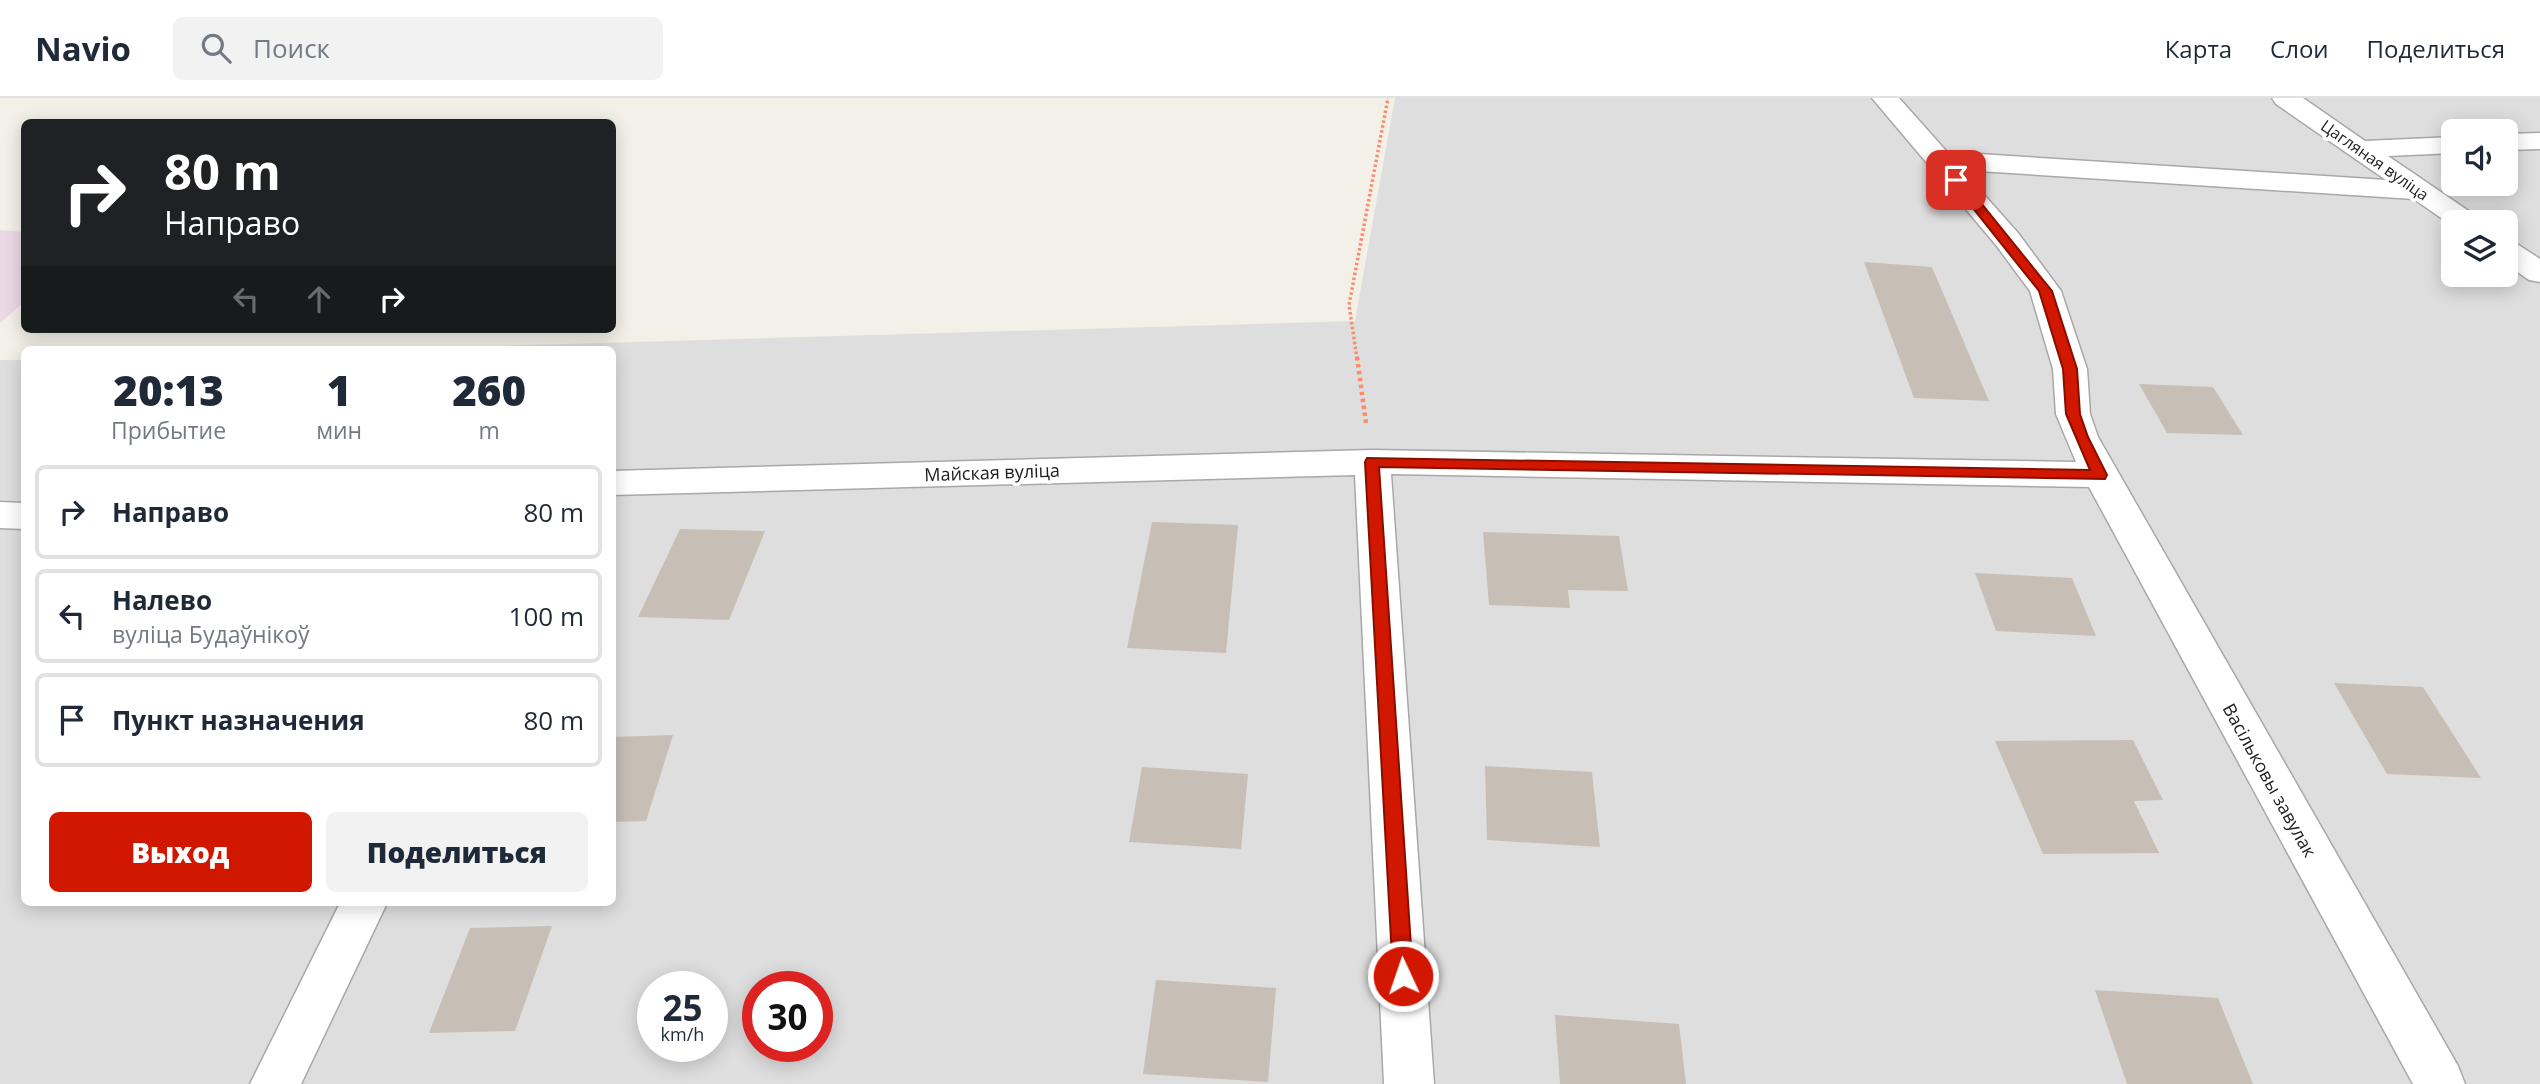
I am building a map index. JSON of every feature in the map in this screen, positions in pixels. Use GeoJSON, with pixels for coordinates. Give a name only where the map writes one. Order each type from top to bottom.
{"type":"FeatureCollection","features":[{"type":"Feature","properties":{"kind":"street","name":"Васільковы завулак"},"geometry":{"type":"LineString","coordinates":[[1885,98],[2007,239],[2045,291],[2070,369],[2073,414],[2081,437],[2440,1084]]}},
{"type":"Feature","properties":{"kind":"street","name":"Цагляная вуліца"},"geometry":{"type":"LineString","coordinates":[[2285,98],[2448,210]]}},
{"type":"Feature","properties":{"kind":"street"},"geometry":{"type":"LineString","coordinates":[[2518,142],[2540,141]]}},
{"type":"Feature","properties":{"kind":"street"},"geometry":{"type":"LineString","coordinates":[[2360,149],[2441,146]]}},
{"type":"Feature","properties":{"kind":"street"},"geometry":{"type":"LineString","coordinates":[[1940,160],[2420,191]]}},
{"type":"Feature","properties":{"kind":"street"},"geometry":{"type":"LineString","coordinates":[[2518,258],[2540,273]]}},
{"type":"Feature","properties":{"kind":"street","name":"Майская вуліца"},"geometry":{"type":"LineString","coordinates":[[616,483],[1372,462],[2100,475]]}},
{"type":"Feature","properties":{"kind":"street"},"geometry":{"type":"LineString","coordinates":[[1372,462],[1409,1084]]}},
{"type":"Feature","properties":{"kind":"street"},"geometry":{"type":"LineString","coordinates":[[0,515],[21,516]]}},
{"type":"Feature","properties":{"kind":"street"},"geometry":{"type":"LineString","coordinates":[[275,1084],[363,906]]}},
{"type":"Feature","properties":{"kind":"path"},"geometry":{"type":"LineString","coordinates":[[1372,462],[1349,305],[1388,98]]}},
{"type":"Feature","properties":{"kind":"shaded area"},"geometry":{"type":"Polygon","coordinates":[[[1395,98],[2540,98],[2540,1084],[0,1084],[0,360],[21,360],[21,906],[616,906],[616,346],[498,346],[1355,321],[1395,98]]]}},
{"type":"Feature","properties":{"kind":"shaded area"},"geometry":{"type":"Polygon","coordinates":[[[0,230],[21,232],[21,305],[0,323],[0,230]]]}},
{"type":"Feature","properties":{"kind":"building"},"geometry":{"type":"Polygon","coordinates":[[[1864,262],[1932,267],[1989,401],[1914,398],[1864,262]]]}},
{"type":"Feature","properties":{"kind":"building"},"geometry":{"type":"Polygon","coordinates":[[[2139,384],[2213,387],[2243,435],[2167,433],[2139,384]]]}},
{"type":"Feature","properties":{"kind":"building"},"geometry":{"type":"Polygon","coordinates":[[[1152,522],[1238,525],[1226,653],[1127,648],[1152,522]]]}},
{"type":"Feature","properties":{"kind":"building"},"geometry":{"type":"Polygon","coordinates":[[[680,529],[765,531],[729,620],[638,617],[680,529]]]}},
{"type":"Feature","properties":{"kind":"building"},"geometry":{"type":"Polygon","coordinates":[[[1483,532],[1619,536],[1628,591],[1568,590],[1570,608],[1489,605],[1483,532]]]}},
{"type":"Feature","properties":{"kind":"building"},"geometry":{"type":"Polygon","coordinates":[[[1975,573],[2072,578],[2096,636],[1996,631],[1975,573]]]}},
{"type":"Feature","properties":{"kind":"building"},"geometry":{"type":"Polygon","coordinates":[[[2334,683],[2423,687],[2481,778],[2387,774],[2334,683]]]}},
{"type":"Feature","properties":{"kind":"building"},"geometry":{"type":"Polygon","coordinates":[[[673,735],[646,821],[616,822],[616,737],[673,735]]]}},
{"type":"Feature","properties":{"kind":"building"},"geometry":{"type":"Polygon","coordinates":[[[2133,740],[2163,800],[2134,801],[2159,853],[2043,854],[1995,741],[2133,740]]]}},
{"type":"Feature","properties":{"kind":"building"},"geometry":{"type":"Polygon","coordinates":[[[1485,766],[1592,772],[1600,847],[1487,840],[1485,766]]]}},
{"type":"Feature","properties":{"kind":"building"},"geometry":{"type":"Polygon","coordinates":[[[1142,767],[1248,774],[1241,849],[1129,842],[1142,767]]]}},
{"type":"Feature","properties":{"kind":"building"},"geometry":{"type":"Polygon","coordinates":[[[552,926],[515,1031],[429,1033],[470,928],[552,926]]]}},
{"type":"Feature","properties":{"kind":"building"},"geometry":{"type":"Polygon","coordinates":[[[1156,980],[1276,988],[1268,1082],[1143,1074],[1156,980]]]}},
{"type":"Feature","properties":{"kind":"building"},"geometry":{"type":"Polygon","coordinates":[[[2095,990],[2218,998],[2253,1084],[2127,1084],[2095,990]]]}},
{"type":"Feature","properties":{"kind":"building"},"geometry":{"type":"Polygon","coordinates":[[[1555,1015],[1679,1024],[1686,1084],[1560,1084],[1555,1015]]]}},
{"type":"Feature","properties":{"kind":"route"},"geometry":{"type":"LineString","coordinates":[[1403,976],[1372,462],[2100,475],[2073,414],[2070,369],[2045,291],[2007,239],[1956,180]]}}]}
